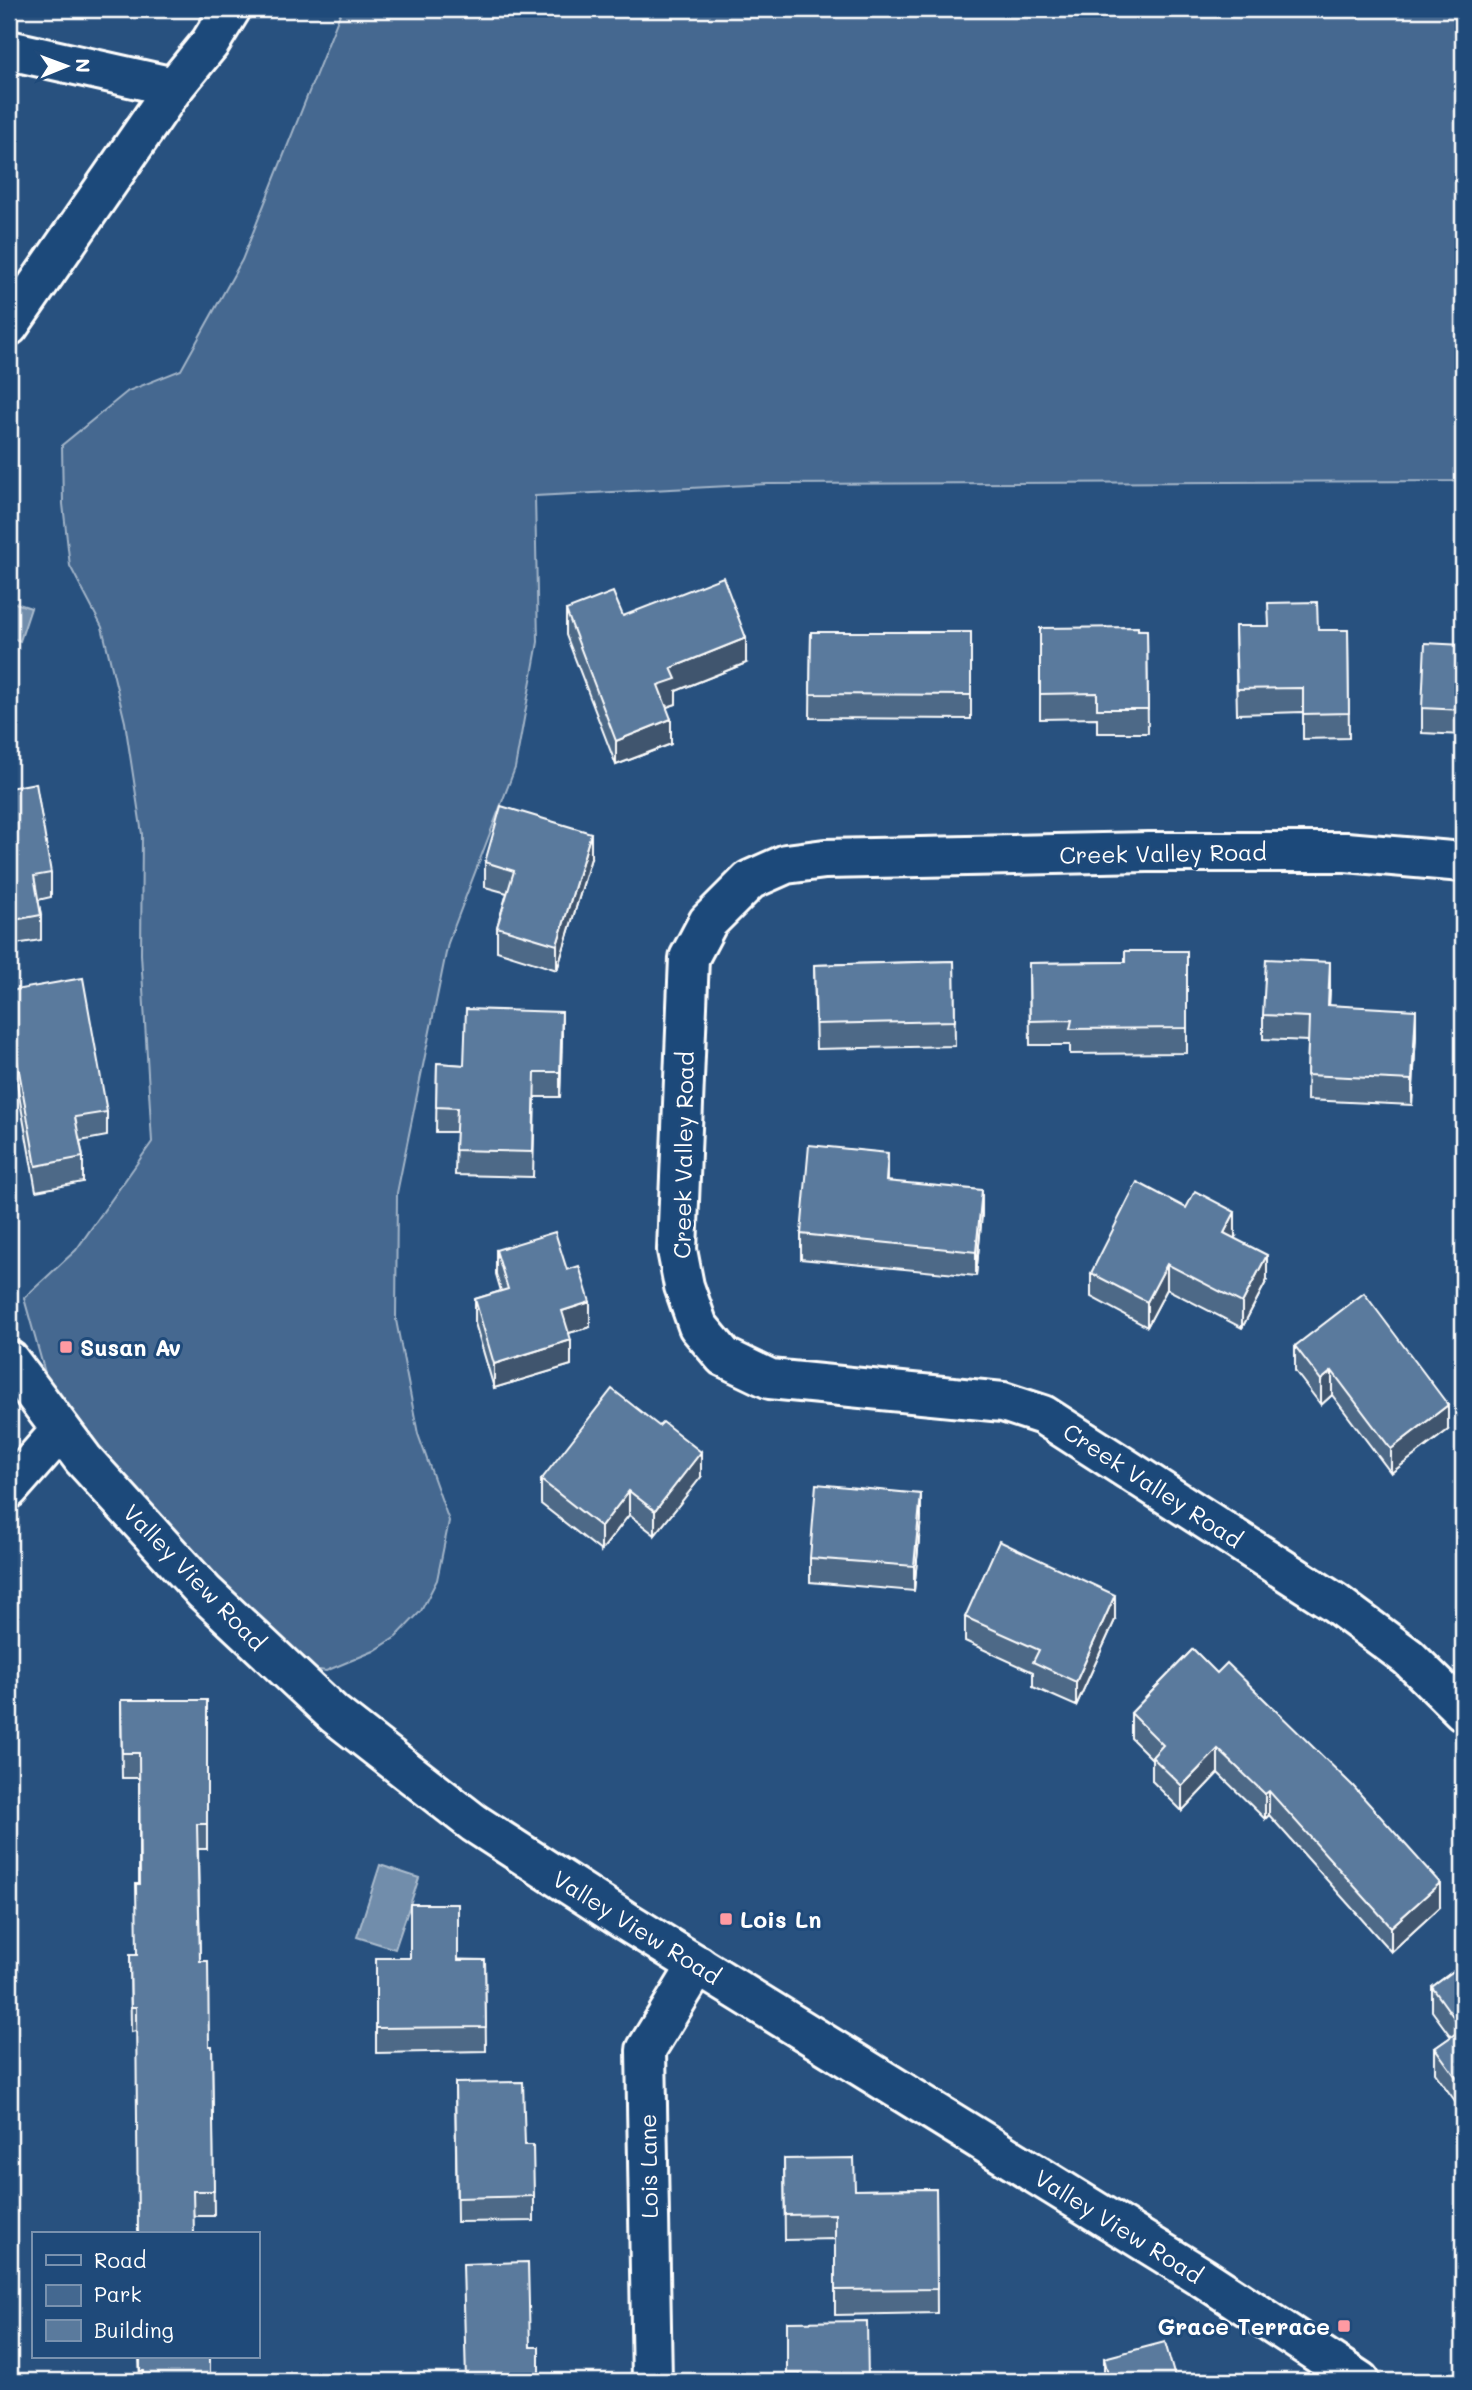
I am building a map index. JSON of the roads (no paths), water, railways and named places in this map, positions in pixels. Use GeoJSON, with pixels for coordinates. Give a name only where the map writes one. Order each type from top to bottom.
{"type":"FeatureCollection","features":[{"type":"Feature","properties":{"kind":"street"},"geometry":{"type":"LineString","coordinates":[[9,327],[174,87],[211,43],[232,9]]}},
{"type":"Feature","properties":{"kind":"street"},"geometry":{"type":"LineString","coordinates":[[9,50],[174,87]]}},
{"type":"Feature","properties":{"kind":"street","name":"Creek Valley Road"},"geometry":{"type":"LineString","coordinates":[[1463,862],[1346,852],[1148,852],[839,859],[786,864],[750,880],[708,922],[689,958],[677,1250],[684,1286],[698,1326],[724,1357],[770,1379],[1003,1402],[1043,1415],[1334,1602],[1408,1657],[1463,1711]]}},
{"type":"Feature","properties":{"kind":"street","name":"Valley View Road"},"geometry":{"type":"LineString","coordinates":[[9,1360],[83,1459],[204,1592],[334,1714],[474,1823],[1202,2277],[1360,2381]]}},
{"type":"Feature","properties":{"kind":"street"},"geometry":{"type":"LineString","coordinates":[[9,1489],[61,1430]]}},
{"type":"Feature","properties":{"kind":"street","name":"Lois Lane"},"geometry":{"type":"LineString","coordinates":[[652,2381],[646,2050],[698,1965]]}},
{"type":"Feature","properties":{"kind":"place","name":"Susan Av"},"geometry":{"type":"Point","coordinates":[66,1347]}},
{"type":"Feature","properties":{"kind":"place","name":"Lois Ln"},"geometry":{"type":"Point","coordinates":[726,1919]}},
{"type":"Feature","properties":{"kind":"place","name":"Grace Terrace"},"geometry":{"type":"Point","coordinates":[1344,2326]}}]}
